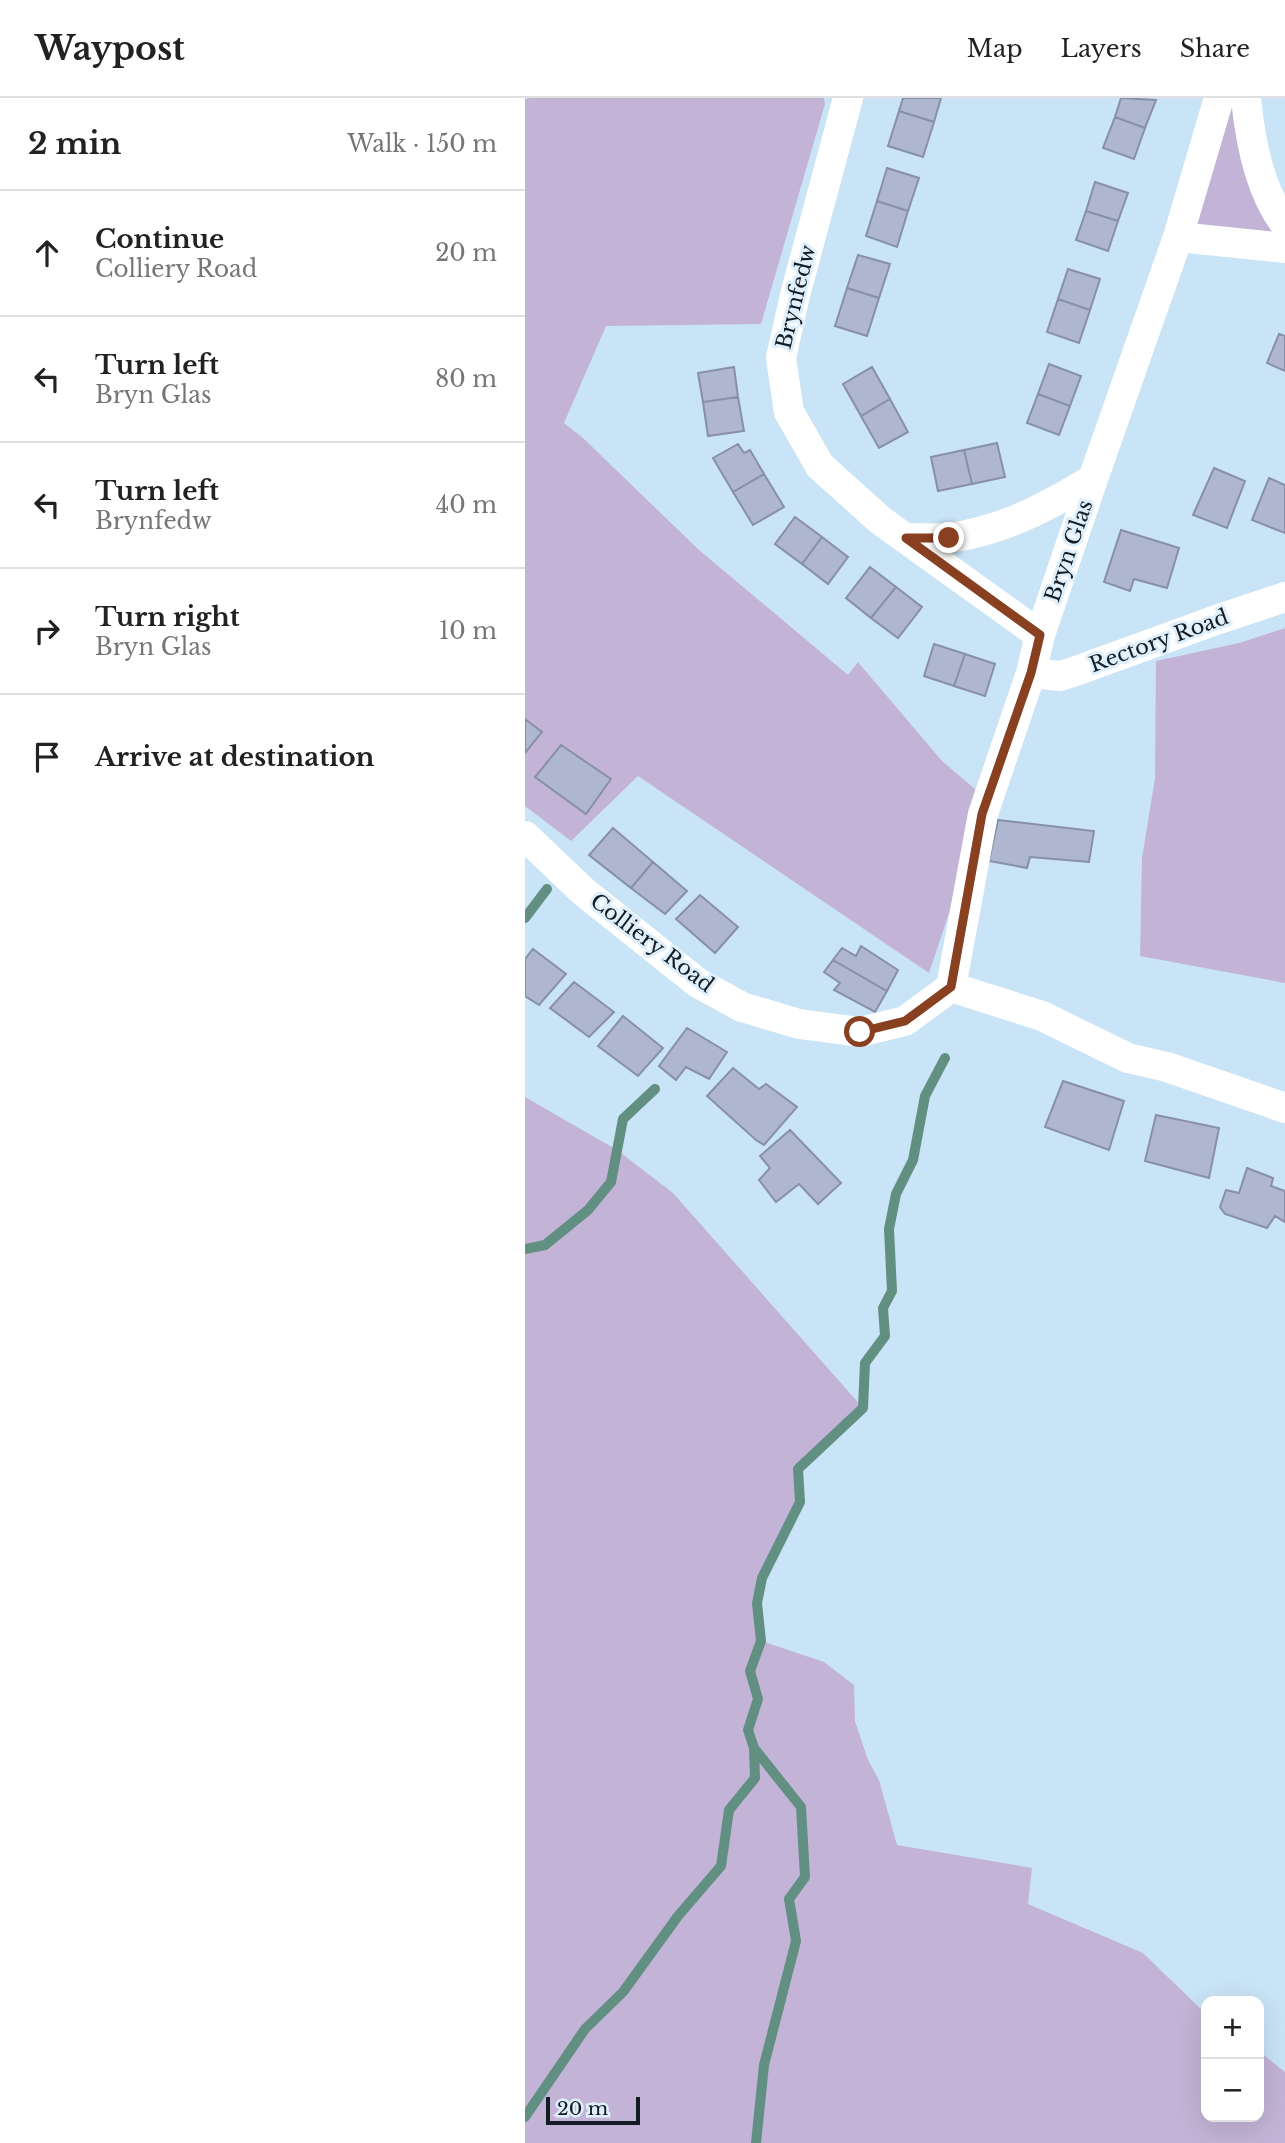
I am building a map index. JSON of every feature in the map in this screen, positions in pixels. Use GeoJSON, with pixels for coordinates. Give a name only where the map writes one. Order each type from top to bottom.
{"type":"FeatureCollection","features":[{"type":"Feature","properties":{"kind":"street","name":"Brynfedw"},"geometry":{"type":"LineString","coordinates":[[848,98],[795,295],[781,358],[789,412],[820,466],[880,520],[1040,635]]}},
{"type":"Feature","properties":{"kind":"street","name":"Bryn Glas"},"geometry":{"type":"LineString","coordinates":[[951,987],[982,814],[1031,673],[1040,635],[1178,237],[1219,98]]}},
{"type":"Feature","properties":{"kind":"street"},"geometry":{"type":"LineString","coordinates":[[1246,98],[1263,183],[1285,224]]}},
{"type":"Feature","properties":{"kind":"street"},"geometry":{"type":"LineString","coordinates":[[1178,237],[1285,248]]}},
{"type":"Feature","properties":{"kind":"street","name":"Bryn Glas"},"geometry":{"type":"LineString","coordinates":[[906,538],[949,538],[1001,526],[1045,508],[1093,479]]}},
{"type":"Feature","properties":{"kind":"street","name":"Rectory Road"},"geometry":{"type":"LineString","coordinates":[[1031,673],[1060,676],[1285,597]]}},
{"type":"Feature","properties":{"kind":"street","name":"Colliery Road"},"geometry":{"type":"LineString","coordinates":[[525,836],[584,892],[698,984],[742,1007],[799,1024],[860,1032],[905,1021],[951,987]]}},
{"type":"Feature","properties":{"kind":"street"},"geometry":{"type":"LineString","coordinates":[[951,987],[1042,1016],[1128,1058],[1167,1066],[1285,1108]]}},
{"type":"Feature","properties":{"kind":"shaded area"},"geometry":{"type":"Polygon","coordinates":[[[824,98],[825,104],[761,324],[606,326],[564,423],[699,550],[848,675],[858,662],[942,761],[976,790],[960,880],[929,973],[638,776],[571,841],[525,806],[525,99],[824,98]]]}},
{"type":"Feature","properties":{"kind":"shaded area"},"geometry":{"type":"Polygon","coordinates":[[[1220,98],[1246,98],[1285,248],[1178,237],[1220,98]]]}},
{"type":"Feature","properties":{"kind":"shaded area"},"geometry":{"type":"Polygon","coordinates":[[[1285,628],[1285,983],[1140,956],[1142,858],[1155,778],[1156,661],[1239,643],[1285,628]]]}},
{"type":"Feature","properties":{"kind":"shaded area"},"geometry":{"type":"Polygon","coordinates":[[[525,1097],[617,1150],[673,1193],[863,1408],[798,1469],[800,1502],[762,1578],[757,1603],[761,1641],[824,1662],[854,1685],[855,1721],[868,1760],[879,1780],[897,1845],[1032,1868],[1028,1904],[1143,1953],[1201,2009],[1201,2122],[1264,2122],[1264,2055],[1285,2072],[1285,2143],[525,2143],[525,1097]]]}},
{"type":"Feature","properties":{"kind":"building"},"geometry":{"type":"Polygon","coordinates":[[[903,98],[941,98],[934,122],[899,111],[903,98]]]}},
{"type":"Feature","properties":{"kind":"building"},"geometry":{"type":"Polygon","coordinates":[[[1121,98],[1156,100],[1145,128],[1115,117],[1121,98]]]}},
{"type":"Feature","properties":{"kind":"building"},"geometry":{"type":"Polygon","coordinates":[[[899,111],[934,122],[923,157],[888,146],[899,111]]]}},
{"type":"Feature","properties":{"kind":"building"},"geometry":{"type":"Polygon","coordinates":[[[1115,117],[1145,128],[1134,159],[1103,148],[1115,117]]]}},
{"type":"Feature","properties":{"kind":"building"},"geometry":{"type":"Polygon","coordinates":[[[887,168],[919,178],[908,211],[877,201],[887,168]]]}},
{"type":"Feature","properties":{"kind":"building"},"geometry":{"type":"Polygon","coordinates":[[[1095,182],[1128,193],[1118,221],[1086,211],[1095,182]]]}},
{"type":"Feature","properties":{"kind":"building"},"geometry":{"type":"Polygon","coordinates":[[[877,201],[908,211],[897,247],[866,236],[877,201]]]}},
{"type":"Feature","properties":{"kind":"building"},"geometry":{"type":"Polygon","coordinates":[[[1086,211],[1118,221],[1108,251],[1076,240],[1086,211]]]}},
{"type":"Feature","properties":{"kind":"building"},"geometry":{"type":"Polygon","coordinates":[[[858,255],[890,264],[879,298],[847,288],[858,255]]]}},
{"type":"Feature","properties":{"kind":"building"},"geometry":{"type":"Polygon","coordinates":[[[1068,269],[1100,279],[1090,310],[1058,299],[1068,269]]]}},
{"type":"Feature","properties":{"kind":"building"},"geometry":{"type":"Polygon","coordinates":[[[847,288],[879,298],[867,336],[835,326],[847,288]]]}},
{"type":"Feature","properties":{"kind":"building"},"geometry":{"type":"Polygon","coordinates":[[[1058,299],[1090,310],[1079,343],[1047,332],[1058,299]]]}},
{"type":"Feature","properties":{"kind":"building"},"geometry":{"type":"Polygon","coordinates":[[[1279,334],[1285,336],[1285,371],[1267,363],[1279,334]]]}},
{"type":"Feature","properties":{"kind":"building"},"geometry":{"type":"Polygon","coordinates":[[[1049,364],[1081,376],[1070,406],[1038,394],[1049,364]]]}},
{"type":"Feature","properties":{"kind":"building"},"geometry":{"type":"Polygon","coordinates":[[[734,367],[738,397],[703,402],[698,373],[734,367]]]}},
{"type":"Feature","properties":{"kind":"building"},"geometry":{"type":"Polygon","coordinates":[[[872,367],[890,399],[861,416],[843,384],[872,367]]]}},
{"type":"Feature","properties":{"kind":"building"},"geometry":{"type":"Polygon","coordinates":[[[1038,394],[1070,406],[1059,435],[1027,423],[1038,394]]]}},
{"type":"Feature","properties":{"kind":"building"},"geometry":{"type":"Polygon","coordinates":[[[738,397],[744,431],[708,436],[703,402],[738,397]]]}},
{"type":"Feature","properties":{"kind":"building"},"geometry":{"type":"Polygon","coordinates":[[[890,399],[908,432],[879,448],[861,416],[890,399]]]}},
{"type":"Feature","properties":{"kind":"building"},"geometry":{"type":"Polygon","coordinates":[[[997,443],[1005,477],[972,484],[964,450],[997,443]]]}},
{"type":"Feature","properties":{"kind":"building"},"geometry":{"type":"Polygon","coordinates":[[[738,444],[744,453],[750,450],[764,474],[733,492],[713,458],[738,444]]]}},
{"type":"Feature","properties":{"kind":"building"},"geometry":{"type":"Polygon","coordinates":[[[964,450],[972,484],[938,491],[931,457],[964,450]]]}},
{"type":"Feature","properties":{"kind":"building"},"geometry":{"type":"Polygon","coordinates":[[[1214,468],[1245,481],[1227,528],[1193,515],[1214,468]]]}},
{"type":"Feature","properties":{"kind":"building"},"geometry":{"type":"Polygon","coordinates":[[[764,474],[784,507],[753,525],[733,492],[764,474]]]}},
{"type":"Feature","properties":{"kind":"building"},"geometry":{"type":"Polygon","coordinates":[[[1269,478],[1285,485],[1285,533],[1252,520],[1269,478]]]}},
{"type":"Feature","properties":{"kind":"building"},"geometry":{"type":"Polygon","coordinates":[[[795,517],[822,537],[802,564],[775,544],[795,517]]]}},
{"type":"Feature","properties":{"kind":"building"},"geometry":{"type":"Polygon","coordinates":[[[1121,530],[1179,548],[1167,588],[1134,579],[1130,591],[1104,582],[1121,530]]]}},
{"type":"Feature","properties":{"kind":"building"},"geometry":{"type":"Polygon","coordinates":[[[822,537],[848,557],[828,584],[802,564],[822,537]]]}},
{"type":"Feature","properties":{"kind":"building"},"geometry":{"type":"Polygon","coordinates":[[[870,567],[896,587],[871,618],[846,598],[870,567]]]}},
{"type":"Feature","properties":{"kind":"building"},"geometry":{"type":"Polygon","coordinates":[[[896,587],[922,607],[898,638],[871,618],[896,587]]]}},
{"type":"Feature","properties":{"kind":"building"},"geometry":{"type":"Polygon","coordinates":[[[934,644],[965,654],[954,686],[924,676],[934,644]]]}},
{"type":"Feature","properties":{"kind":"building"},"geometry":{"type":"Polygon","coordinates":[[[965,654],[995,664],[985,696],[954,686],[965,654]]]}},
{"type":"Feature","properties":{"kind":"building"},"geometry":{"type":"Polygon","coordinates":[[[525,719],[542,732],[525,753],[525,719]]]}},
{"type":"Feature","properties":{"kind":"building"},"geometry":{"type":"Polygon","coordinates":[[[561,745],[611,779],[586,814],[535,777],[561,745]]]}},
{"type":"Feature","properties":{"kind":"building"},"geometry":{"type":"Polygon","coordinates":[[[998,820],[1094,831],[1089,862],[1030,857],[1027,868],[989,861],[998,820]]]}},
{"type":"Feature","properties":{"kind":"building"},"geometry":{"type":"Polygon","coordinates":[[[613,828],[653,862],[631,888],[589,855],[613,828]]]}},
{"type":"Feature","properties":{"kind":"building"},"geometry":{"type":"Polygon","coordinates":[[[653,862],[687,891],[665,914],[631,888],[653,862]]]}},
{"type":"Feature","properties":{"kind":"building"},"geometry":{"type":"Polygon","coordinates":[[[700,895],[738,927],[715,953],[676,919],[700,895]]]}},
{"type":"Feature","properties":{"kind":"building"},"geometry":{"type":"Polygon","coordinates":[[[861,946],[898,970],[887,991],[833,960],[842,948],[856,956],[861,946]]]}},
{"type":"Feature","properties":{"kind":"building"},"geometry":{"type":"Polygon","coordinates":[[[533,949],[566,974],[539,1005],[525,996],[525,959],[533,949]]]}},
{"type":"Feature","properties":{"kind":"building"},"geometry":{"type":"Polygon","coordinates":[[[833,960],[887,991],[875,1012],[834,990],[840,983],[824,972],[833,960]]]}},
{"type":"Feature","properties":{"kind":"building"},"geometry":{"type":"Polygon","coordinates":[[[574,982],[614,1012],[589,1037],[550,1008],[574,982]]]}},
{"type":"Feature","properties":{"kind":"building"},"geometry":{"type":"Polygon","coordinates":[[[623,1016],[663,1048],[638,1076],[598,1046],[623,1016]]]}},
{"type":"Feature","properties":{"kind":"building"},"geometry":{"type":"Polygon","coordinates":[[[687,1028],[727,1052],[709,1079],[686,1067],[676,1080],[659,1066],[687,1028]]]}},
{"type":"Feature","properties":{"kind":"building"},"geometry":{"type":"Polygon","coordinates":[[[733,1068],[759,1089],[766,1084],[797,1107],[764,1145],[707,1096],[733,1068]]]}},
{"type":"Feature","properties":{"kind":"building"},"geometry":{"type":"Polygon","coordinates":[[[1063,1081],[1124,1101],[1109,1150],[1045,1127],[1063,1081]]]}},
{"type":"Feature","properties":{"kind":"building"},"geometry":{"type":"Polygon","coordinates":[[[1156,1115],[1219,1128],[1209,1178],[1145,1161],[1156,1115]]]}},
{"type":"Feature","properties":{"kind":"building"},"geometry":{"type":"Polygon","coordinates":[[[790,1130],[841,1183],[818,1204],[799,1184],[776,1202],[759,1180],[770,1168],[760,1156],[790,1130]]]}},
{"type":"Feature","properties":{"kind":"building"},"geometry":{"type":"Polygon","coordinates":[[[1247,1168],[1273,1178],[1271,1186],[1285,1191],[1285,1222],[1275,1216],[1267,1228],[1225,1214],[1220,1207],[1226,1190],[1239,1193],[1247,1168]]]}},
{"type":"Feature","properties":{"kind":"waterway"},"geometry":{"type":"LineString","coordinates":[[525,918],[547,889]]}},
{"type":"Feature","properties":{"kind":"waterway"},"geometry":{"type":"LineString","coordinates":[[756,2143],[764,2065],[796,1941],[789,1899],[805,1877],[801,1807],[754,1748],[748,1730],[758,1699],[750,1671],[761,1641],[757,1603],[762,1578],[800,1502],[798,1469],[863,1408],[865,1363],[885,1336],[883,1308],[892,1291],[889,1229],[896,1194],[913,1160],[925,1096],[945,1058]]}},
{"type":"Feature","properties":{"kind":"waterway"},"geometry":{"type":"LineString","coordinates":[[525,1249],[545,1245],[588,1210],[611,1182],[623,1119],[655,1089]]}},
{"type":"Feature","properties":{"kind":"waterway"},"geometry":{"type":"LineString","coordinates":[[525,2117],[585,2029],[623,1992],[678,1916],[721,1866],[729,1810],[755,1778],[754,1748]]}},
{"type":"Feature","properties":{"kind":"route"},"geometry":{"type":"LineString","coordinates":[[860,1032],[905,1021],[951,987],[982,814],[1031,673],[1040,635],[906,538],[949,538]]}}]}
